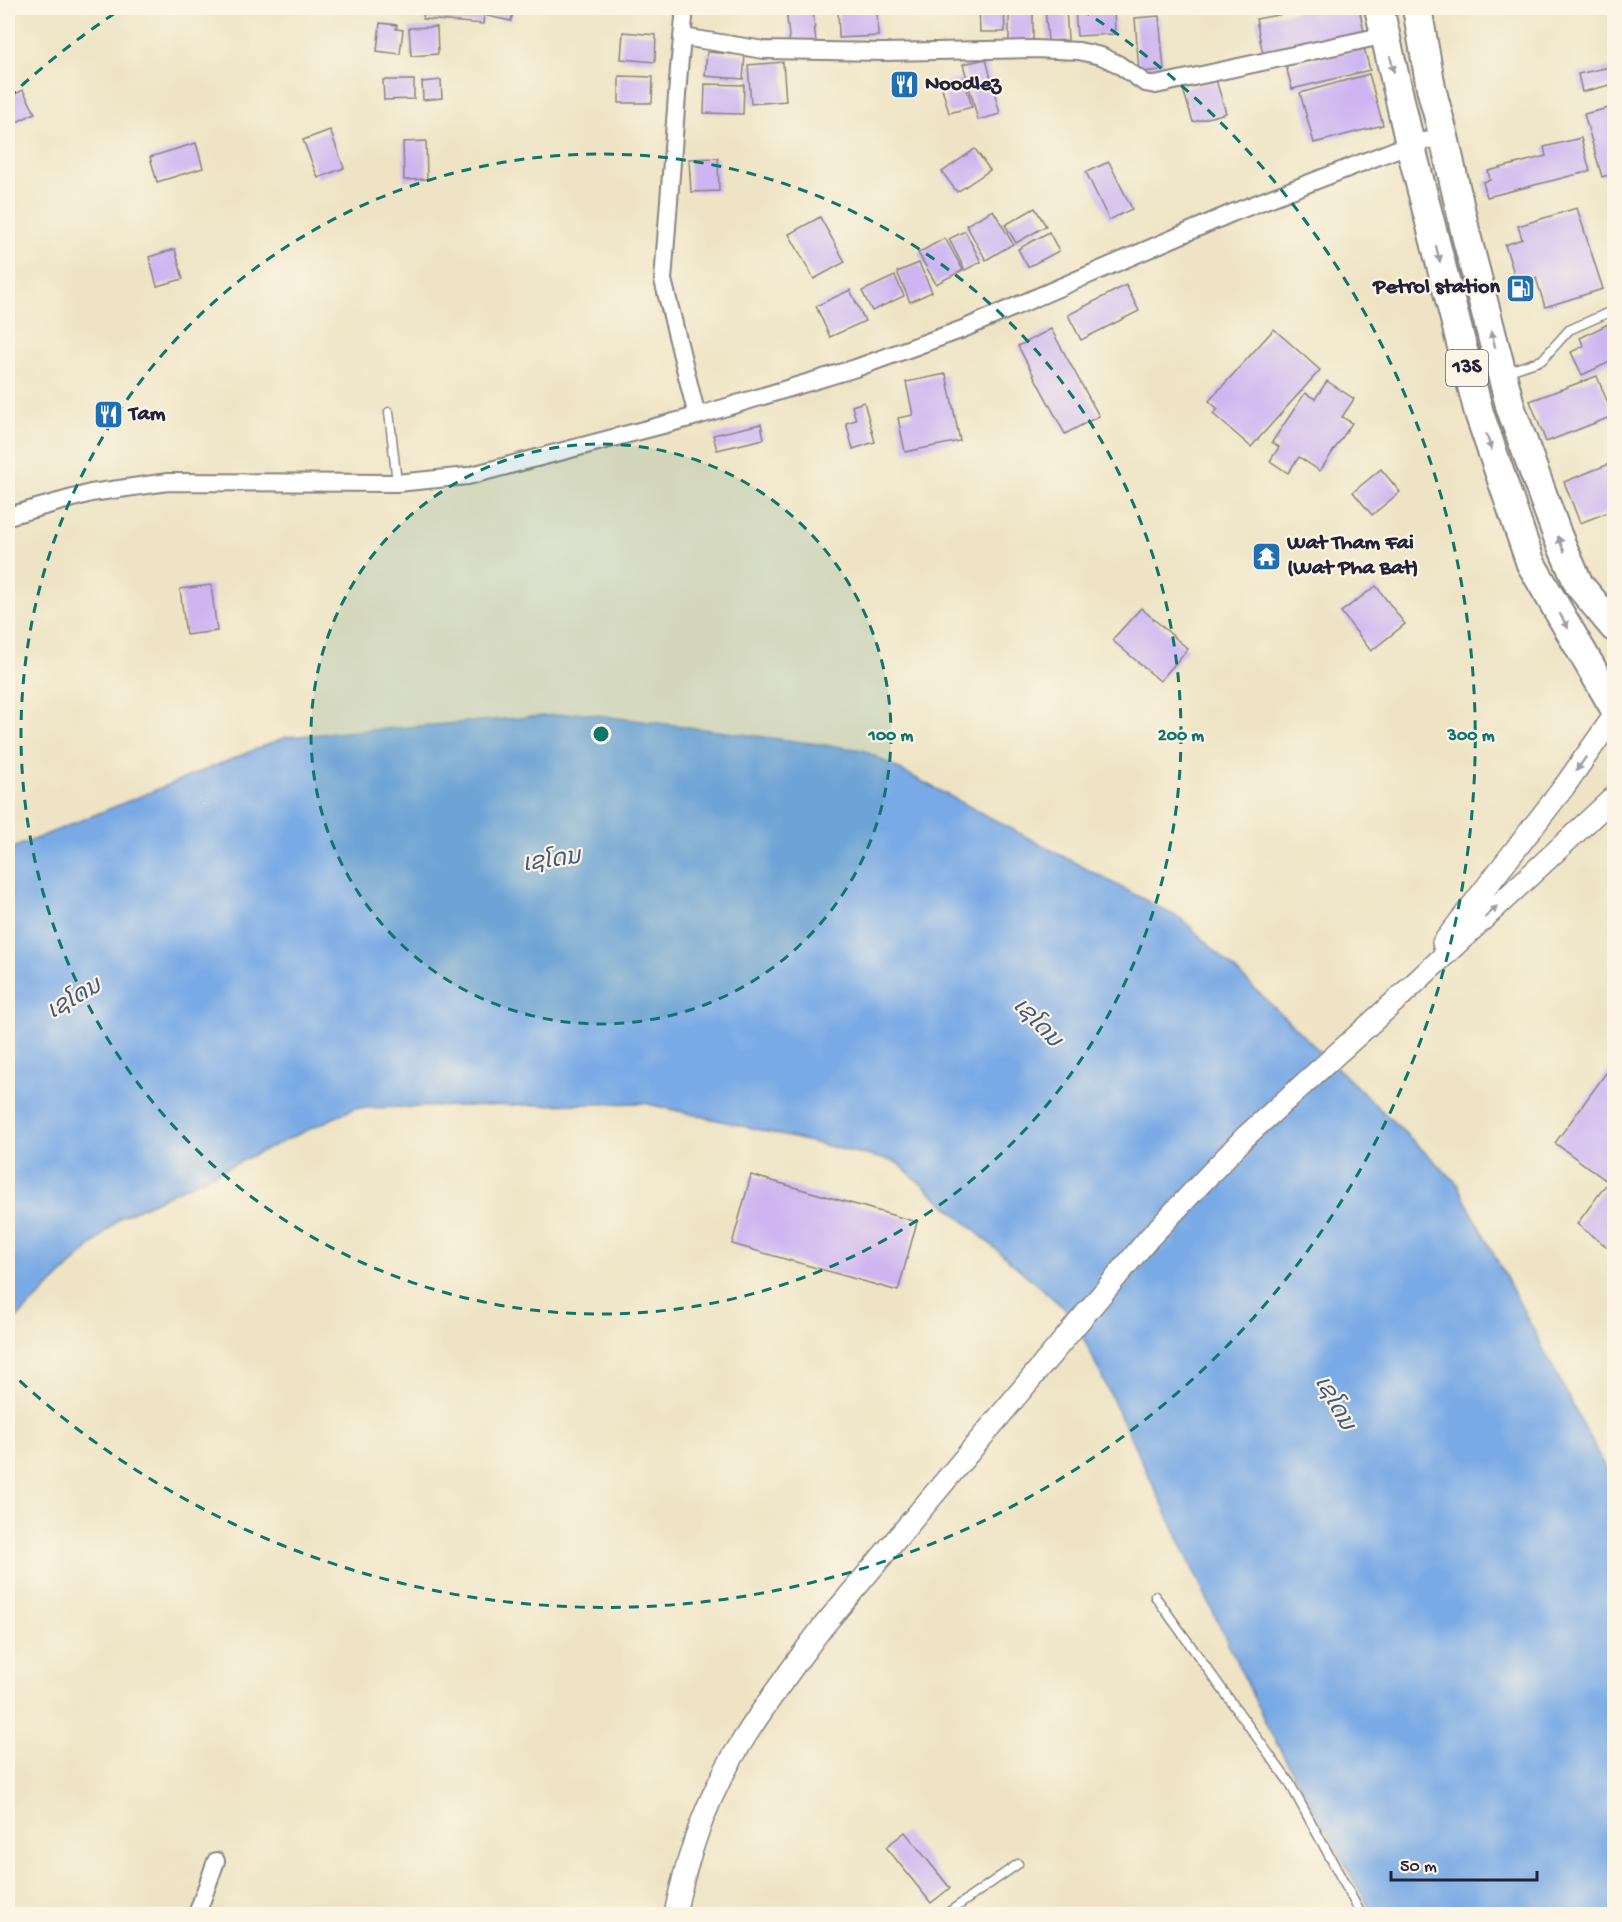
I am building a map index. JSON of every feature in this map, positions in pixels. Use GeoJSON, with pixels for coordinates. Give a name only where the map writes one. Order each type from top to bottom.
{"type":"FeatureCollection","features":[{"type":"Feature","properties":{"kind":"highway","name":"13S"},"geometry":{"type":"LineString","coordinates":[[1379,8],[1410,144],[1479,413],[1531,564],[1614,707]]}},
{"type":"Feature","properties":{"kind":"highway","name":"13S"},"geometry":{"type":"LineString","coordinates":[[1421,11],[1431,88],[1511,410],[1558,537],[1579,585],[1614,627]]}},
{"type":"Feature","properties":{"kind":"highway"},"geometry":{"type":"LineString","coordinates":[[1579,585],[1614,613]]}},
{"type":"Feature","properties":{"kind":"street"},"geometry":{"type":"LineString","coordinates":[[685,8],[663,280],[697,416]]}},
{"type":"Feature","properties":{"kind":"street"},"geometry":{"type":"LineString","coordinates":[[683,37],[764,50],[884,52],[1034,49],[1079,51],[1101,56],[1118,64],[1145,83],[1156,85],[1386,35]]}},
{"type":"Feature","properties":{"kind":"street"},"geometry":{"type":"LineString","coordinates":[[8,516],[91,493],[168,482],[397,483],[468,476],[697,416],[856,368],[963,329],[1232,213],[1410,144],[1444,137]]}},
{"type":"Feature","properties":{"kind":"street"},"geometry":{"type":"LineString","coordinates":[[1402,995],[1564,787],[1614,716]]}},
{"type":"Feature","properties":{"kind":"street"},"geometry":{"type":"LineString","coordinates":[[675,1914],[693,1847],[712,1797],[738,1746],[771,1698],[821,1629],[1149,1238],[1245,1137],[1614,798]]}},
{"type":"Feature","properties":{"kind":"street"},"geometry":{"type":"LineString","coordinates":[[197,1914],[216,1861]]}},
{"type":"Feature","properties":{"kind":"lane"},"geometry":{"type":"LineString","coordinates":[[1502,374],[1542,360],[1569,330],[1614,310]]}},
{"type":"Feature","properties":{"kind":"lane"},"geometry":{"type":"LineString","coordinates":[[389,412],[397,483]]}},
{"type":"Feature","properties":{"kind":"lane"},"geometry":{"type":"LineString","coordinates":[[1155,1596],[1289,1782],[1361,1914]]}},
{"type":"Feature","properties":{"kind":"lane"},"geometry":{"type":"LineString","coordinates":[[946,1914],[1018,1864]]}},
{"type":"Feature","properties":{"kind":"water","name":"ເຊໂດນ"},"geometry":{"type":"Polygon","coordinates":[[[580,713],[863,750],[1183,920],[1456,1182],[1614,1484],[1614,1914],[1373,1914],[1269,1730],[1073,1316],[896,1162],[644,1103],[355,1108],[121,1217],[8,1327],[8,850],[286,737],[580,713]]]}},
{"type":"Feature","properties":{"kind":"building"},"geometry":{"type":"Polygon","coordinates":[[[424,8],[485,8],[483,24],[423,19],[424,8]]]}},
{"type":"Feature","properties":{"kind":"building"},"geometry":{"type":"Polygon","coordinates":[[[489,8],[514,8],[511,21],[487,16],[489,8]]]}},
{"type":"Feature","properties":{"kind":"building"},"geometry":{"type":"Polygon","coordinates":[[[786,8],[813,8],[816,44],[790,46],[786,8]]]}},
{"type":"Feature","properties":{"kind":"building"},"geometry":{"type":"Polygon","coordinates":[[[838,8],[877,8],[878,36],[839,38],[838,8]]]}},
{"type":"Feature","properties":{"kind":"building"},"geometry":{"type":"Polygon","coordinates":[[[979,8],[1004,8],[1005,32],[980,32],[979,8]]]}},
{"type":"Feature","properties":{"kind":"building"},"geometry":{"type":"Polygon","coordinates":[[[1009,8],[1033,8],[1033,41],[1009,41],[1009,8]]]}},
{"type":"Feature","properties":{"kind":"building"},"geometry":{"type":"Polygon","coordinates":[[[1045,8],[1066,8],[1068,40],[1048,41],[1045,8]]]}},
{"type":"Feature","properties":{"kind":"building"},"geometry":{"type":"Polygon","coordinates":[[[1114,8],[1115,34],[1077,36],[1075,9],[1114,8]]]}},
{"type":"Feature","properties":{"kind":"building"},"geometry":{"type":"Polygon","coordinates":[[[1315,8],[1359,8],[1365,36],[1263,55],[1256,19],[1315,8]]]}},
{"type":"Feature","properties":{"kind":"building"},"geometry":{"type":"Polygon","coordinates":[[[1159,16],[1164,70],[1139,72],[1135,18],[1159,16]]]}},
{"type":"Feature","properties":{"kind":"building"},"geometry":{"type":"Polygon","coordinates":[[[380,23],[397,25],[396,29],[403,30],[400,54],[377,51],[380,23]]]}},
{"type":"Feature","properties":{"kind":"building"},"geometry":{"type":"Polygon","coordinates":[[[437,27],[438,54],[411,56],[409,28],[437,27]]]}},
{"type":"Feature","properties":{"kind":"building"},"geometry":{"type":"Polygon","coordinates":[[[623,32],[656,35],[655,62],[621,59],[623,32]]]}},
{"type":"Feature","properties":{"kind":"building"},"geometry":{"type":"Polygon","coordinates":[[[1364,48],[1370,70],[1292,89],[1286,66],[1364,48]]]}},
{"type":"Feature","properties":{"kind":"building"},"geometry":{"type":"Polygon","coordinates":[[[707,52],[745,55],[743,79],[705,76],[707,52]]]}},
{"type":"Feature","properties":{"kind":"building"},"geometry":{"type":"Polygon","coordinates":[[[986,59],[1000,114],[978,120],[963,64],[986,59]]]}},
{"type":"Feature","properties":{"kind":"building"},"geometry":{"type":"Polygon","coordinates":[[[783,62],[786,101],[751,104],[748,65],[783,62]]]}},
{"type":"Feature","properties":{"kind":"building"},"geometry":{"type":"Polygon","coordinates":[[[1614,66],[1614,84],[1582,92],[1578,74],[1614,66]]]}},
{"type":"Feature","properties":{"kind":"building"},"geometry":{"type":"Polygon","coordinates":[[[1369,74],[1383,125],[1314,143],[1300,93],[1369,74]]]}},
{"type":"Feature","properties":{"kind":"building"},"geometry":{"type":"Polygon","coordinates":[[[619,76],[653,77],[652,103],[619,103],[619,76]]]}},
{"type":"Feature","properties":{"kind":"building"},"geometry":{"type":"Polygon","coordinates":[[[964,78],[972,107],[949,113],[941,84],[964,78]]]}},
{"type":"Feature","properties":{"kind":"building"},"geometry":{"type":"Polygon","coordinates":[[[383,80],[414,80],[414,99],[384,100],[383,80]]]}},
{"type":"Feature","properties":{"kind":"building"},"geometry":{"type":"Polygon","coordinates":[[[441,80],[442,98],[423,100],[422,82],[441,80]]]}},
{"type":"Feature","properties":{"kind":"building"},"geometry":{"type":"Polygon","coordinates":[[[1216,80],[1226,113],[1193,122],[1183,89],[1216,80]]]}},
{"type":"Feature","properties":{"kind":"building"},"geometry":{"type":"Polygon","coordinates":[[[705,84],[744,85],[743,114],[704,113],[705,84]]]}},
{"type":"Feature","properties":{"kind":"building"},"geometry":{"type":"Polygon","coordinates":[[[23,90],[35,113],[13,124],[8,113],[8,98],[23,90]]]}},
{"type":"Feature","properties":{"kind":"building"},"geometry":{"type":"Polygon","coordinates":[[[1609,108],[1614,128],[1614,173],[1602,177],[1584,114],[1609,108]]]}},
{"type":"Feature","properties":{"kind":"building"},"geometry":{"type":"Polygon","coordinates":[[[330,130],[344,168],[318,178],[303,140],[330,130]]]}},
{"type":"Feature","properties":{"kind":"building"},"geometry":{"type":"Polygon","coordinates":[[[1581,138],[1590,171],[1487,197],[1483,182],[1490,180],[1488,171],[1546,156],[1544,147],[1581,138]]]}},
{"type":"Feature","properties":{"kind":"building"},"geometry":{"type":"Polygon","coordinates":[[[426,141],[427,179],[404,180],[403,142],[426,141]]]}},
{"type":"Feature","properties":{"kind":"building"},"geometry":{"type":"Polygon","coordinates":[[[196,143],[203,168],[157,182],[150,157],[196,143]]]}},
{"type":"Feature","properties":{"kind":"building"},"geometry":{"type":"Polygon","coordinates":[[[975,149],[990,170],[957,192],[942,172],[975,149]]]}},
{"type":"Feature","properties":{"kind":"building"},"geometry":{"type":"Polygon","coordinates":[[[718,158],[719,191],[691,192],[689,159],[718,158]]]}},
{"type":"Feature","properties":{"kind":"building"},"geometry":{"type":"Polygon","coordinates":[[[1109,162],[1132,209],[1109,220],[1086,172],[1109,162]]]}},
{"type":"Feature","properties":{"kind":"building"},"geometry":{"type":"Polygon","coordinates":[[[1035,208],[1046,226],[1016,243],[1005,225],[1035,208]]]}},
{"type":"Feature","properties":{"kind":"building"},"geometry":{"type":"Polygon","coordinates":[[[1577,208],[1603,289],[1545,307],[1536,278],[1517,283],[1505,245],[1522,239],[1518,226],[1577,208]]]}},
{"type":"Feature","properties":{"kind":"building"},"geometry":{"type":"Polygon","coordinates":[[[993,210],[1013,244],[986,260],[966,225],[993,210]]]}},
{"type":"Feature","properties":{"kind":"building"},"geometry":{"type":"Polygon","coordinates":[[[820,217],[845,262],[814,279],[789,234],[820,217]]]}},
{"type":"Feature","properties":{"kind":"building"},"geometry":{"type":"Polygon","coordinates":[[[965,231],[981,262],[965,270],[949,239],[965,231]]]}},
{"type":"Feature","properties":{"kind":"building"},"geometry":{"type":"Polygon","coordinates":[[[1049,232],[1059,251],[1028,267],[1018,249],[1049,232]]]}},
{"type":"Feature","properties":{"kind":"building"},"geometry":{"type":"Polygon","coordinates":[[[945,238],[963,270],[936,284],[918,253],[945,238]]]}},
{"type":"Feature","properties":{"kind":"building"},"geometry":{"type":"Polygon","coordinates":[[[175,249],[183,279],[157,286],[149,257],[175,249]]]}},
{"type":"Feature","properties":{"kind":"building"},"geometry":{"type":"Polygon","coordinates":[[[919,263],[932,292],[910,302],[897,272],[919,263]]]}},
{"type":"Feature","properties":{"kind":"building"},"geometry":{"type":"Polygon","coordinates":[[[895,276],[904,296],[872,311],[862,291],[895,276]]]}},
{"type":"Feature","properties":{"kind":"building"},"geometry":{"type":"Polygon","coordinates":[[[1126,285],[1139,311],[1081,340],[1068,315],[1126,285]]]}},
{"type":"Feature","properties":{"kind":"building"},"geometry":{"type":"Polygon","coordinates":[[[850,290],[865,321],[830,337],[816,306],[850,290]]]}},
{"type":"Feature","properties":{"kind":"building"},"geometry":{"type":"Polygon","coordinates":[[[1614,321],[1614,360],[1582,375],[1571,352],[1584,346],[1580,338],[1614,321]]]}},
{"type":"Feature","properties":{"kind":"building"},"geometry":{"type":"Polygon","coordinates":[[[1051,329],[1099,416],[1065,434],[1018,346],[1051,329]]]}},
{"type":"Feature","properties":{"kind":"building"},"geometry":{"type":"Polygon","coordinates":[[[1274,329],[1320,370],[1251,447],[1213,414],[1218,409],[1209,401],[1274,329]]]}},
{"type":"Feature","properties":{"kind":"building"},"geometry":{"type":"Polygon","coordinates":[[[946,374],[960,441],[905,452],[898,418],[913,415],[906,382],[946,374]]]}},
{"type":"Feature","properties":{"kind":"building"},"geometry":{"type":"Polygon","coordinates":[[[1597,376],[1613,416],[1546,442],[1530,401],[1597,376]]]}},
{"type":"Feature","properties":{"kind":"building"},"geometry":{"type":"Polygon","coordinates":[[[1327,381],[1354,399],[1342,417],[1352,423],[1320,471],[1299,457],[1288,473],[1270,461],[1279,447],[1272,442],[1305,393],[1315,399],[1327,381]]]}},
{"type":"Feature","properties":{"kind":"building"},"geometry":{"type":"Polygon","coordinates":[[[864,402],[875,442],[853,449],[846,423],[856,420],[852,406],[864,402]]]}},
{"type":"Feature","properties":{"kind":"building"},"geometry":{"type":"Polygon","coordinates":[[[761,424],[764,439],[717,450],[713,435],[761,424]]]}},
{"type":"Feature","properties":{"kind":"building"},"geometry":{"type":"Polygon","coordinates":[[[1614,462],[1614,510],[1580,523],[1564,482],[1614,462]]]}},
{"type":"Feature","properties":{"kind":"building"},"geometry":{"type":"Polygon","coordinates":[[[1381,469],[1400,492],[1372,515],[1353,492],[1381,469]]]}},
{"type":"Feature","properties":{"kind":"building"},"geometry":{"type":"Polygon","coordinates":[[[211,585],[217,631],[186,635],[180,589],[211,585]]]}},
{"type":"Feature","properties":{"kind":"building"},"geometry":{"type":"Polygon","coordinates":[[[1376,586],[1405,624],[1371,651],[1341,612],[1376,586]]]}},
{"type":"Feature","properties":{"kind":"building"},"geometry":{"type":"Polygon","coordinates":[[[1141,608],[1188,649],[1160,681],[1112,640],[1141,608]]]}},
{"type":"Feature","properties":{"kind":"building"},"geometry":{"type":"Polygon","coordinates":[[[1614,1062],[1614,1252],[1577,1224],[1608,1182],[1555,1143],[1614,1062]]]}},
{"type":"Feature","properties":{"kind":"building"},"geometry":{"type":"Polygon","coordinates":[[[751,1175],[917,1222],[898,1291],[732,1244],[751,1175]]]}},
{"type":"Feature","properties":{"kind":"building"},"geometry":{"type":"Polygon","coordinates":[[[905,1832],[950,1888],[931,1903],[886,1847],[905,1832]]]}},
{"type":"Feature","properties":{"kind":"place","name":"Noodlez"},"geometry":{"type":"Point","coordinates":[904,85]}},
{"type":"Feature","properties":{"kind":"place","name":"Petrol station"},"geometry":{"type":"Point","coordinates":[1521,288]}},
{"type":"Feature","properties":{"kind":"place","name":"Tam"},"geometry":{"type":"Point","coordinates":[108,415]}},
{"type":"Feature","properties":{"kind":"place","name":"Wat Tham Fai (Wat Pha Bat)"},"geometry":{"type":"Point","coordinates":[1266,557]}}]}
